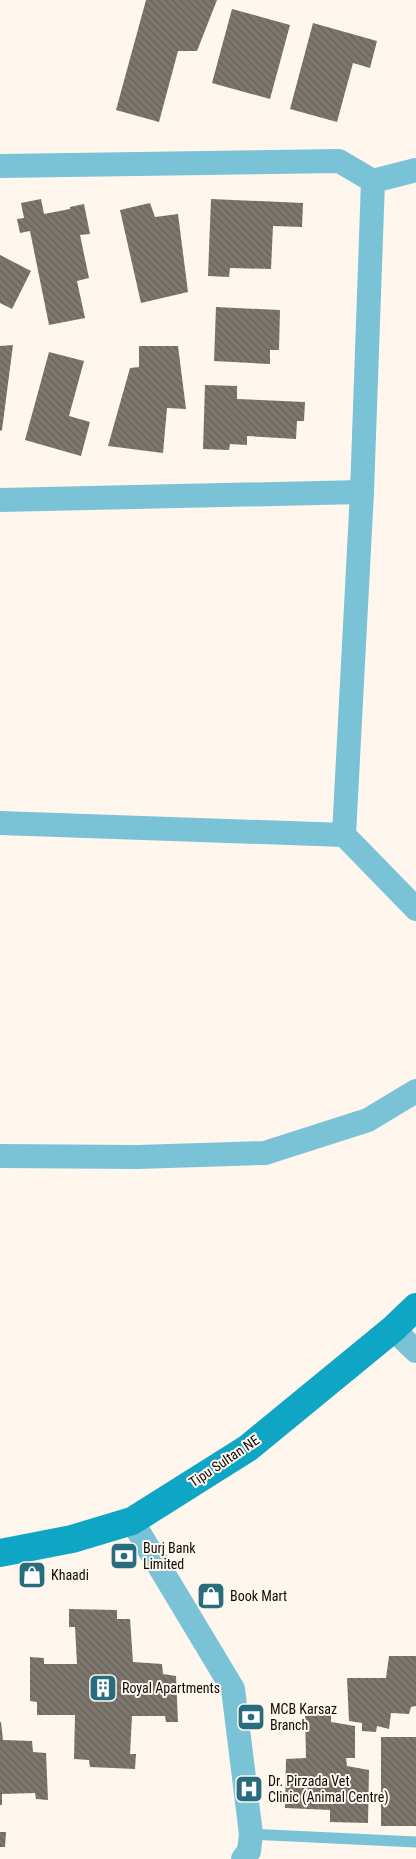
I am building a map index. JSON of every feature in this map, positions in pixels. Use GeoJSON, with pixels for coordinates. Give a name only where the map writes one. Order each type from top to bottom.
{"type":"FeatureCollection","features":[{"type":"Feature","properties":{"kind":"main road","name":"Tipu Sultan NE"},"geometry":{"type":"LineString","coordinates":[[0,1553],[72,1539],[132,1521],[248,1448],[393,1329],[416,1307]]}},
{"type":"Feature","properties":{"kind":"street"},"geometry":{"type":"LineString","coordinates":[[0,166],[338,161],[373,181],[416,170]]}},
{"type":"Feature","properties":{"kind":"street"},"geometry":{"type":"LineString","coordinates":[[344,835],[362,492],[373,181]]}},
{"type":"Feature","properties":{"kind":"street"},"geometry":{"type":"LineString","coordinates":[[0,500],[362,492]]}},
{"type":"Feature","properties":{"kind":"street"},"geometry":{"type":"LineString","coordinates":[[0,822],[344,835],[416,909]]}},
{"type":"Feature","properties":{"kind":"street"},"geometry":{"type":"LineString","coordinates":[[0,1156],[137,1157],[265,1153],[368,1120],[416,1091]]}},
{"type":"Feature","properties":{"kind":"street"},"geometry":{"type":"LineString","coordinates":[[393,1329],[416,1352]]}},
{"type":"Feature","properties":{"kind":"street"},"geometry":{"type":"LineString","coordinates":[[132,1521],[233,1689],[251,1834],[250,1851],[243,1859]]}},
{"type":"Feature","properties":{"kind":"lane"},"geometry":{"type":"LineString","coordinates":[[251,1834],[416,1842]]}},
{"type":"Feature","properties":{"kind":"building"},"geometry":{"type":"Polygon","coordinates":[[[146,0],[217,0],[197,51],[178,51],[159,122],[116,110],[146,0]]]}},
{"type":"Feature","properties":{"kind":"building"},"geometry":{"type":"Polygon","coordinates":[[[232,9],[290,25],[270,99],[212,83],[232,9]]]}},
{"type":"Feature","properties":{"kind":"building"},"geometry":{"type":"Polygon","coordinates":[[[313,23],[377,41],[370,68],[353,63],[337,122],[290,109],[313,23]]]}},
{"type":"Feature","properties":{"kind":"building"},"geometry":{"type":"Polygon","coordinates":[[[41,199],[44,214],[84,204],[90,234],[80,235],[89,278],[77,281],[85,318],[49,325],[30,231],[20,233],[17,219],[24,218],[21,203],[41,199]]]}},
{"type":"Feature","properties":{"kind":"building"},"geometry":{"type":"Polygon","coordinates":[[[211,199],[303,203],[302,227],[273,226],[271,269],[230,268],[229,277],[208,276],[211,199]]]}},
{"type":"Feature","properties":{"kind":"building"},"geometry":{"type":"Polygon","coordinates":[[[150,203],[155,217],[178,214],[188,292],[141,303],[120,210],[150,203]]]}},
{"type":"Feature","properties":{"kind":"building"},"geometry":{"type":"Polygon","coordinates":[[[0,255],[31,271],[12,309],[0,303],[0,255]]]}},
{"type":"Feature","properties":{"kind":"building"},"geometry":{"type":"Polygon","coordinates":[[[216,307],[280,310],[279,350],[270,350],[270,364],[214,361],[216,307]]]}},
{"type":"Feature","properties":{"kind":"building"},"geometry":{"type":"Polygon","coordinates":[[[13,345],[2,430],[0,431],[0,346],[13,345]]]}},
{"type":"Feature","properties":{"kind":"building"},"geometry":{"type":"Polygon","coordinates":[[[139,346],[178,346],[186,409],[167,408],[163,453],[108,446],[130,368],[139,367],[139,346]]]}},
{"type":"Feature","properties":{"kind":"building"},"geometry":{"type":"Polygon","coordinates":[[[49,352],[84,361],[69,416],[90,422],[81,456],[25,440],[49,352]]]}},
{"type":"Feature","properties":{"kind":"building"},"geometry":{"type":"Polygon","coordinates":[[[205,385],[237,386],[237,399],[305,402],[304,421],[297,421],[296,439],[247,436],[247,445],[230,444],[229,450],[203,449],[205,385]]]}},
{"type":"Feature","properties":{"kind":"building","name":"Royal Apartments"},"geometry":{"type":"Polygon","coordinates":[[[69,1609],[117,1610],[117,1619],[130,1619],[133,1662],[162,1664],[163,1674],[176,1676],[178,1722],[166,1722],[165,1716],[132,1716],[130,1754],[136,1754],[135,1769],[90,1767],[89,1760],[74,1759],[75,1715],[37,1715],[37,1702],[30,1701],[30,1657],[44,1658],[44,1664],[77,1664],[75,1627],[69,1627],[69,1609]]]}},
{"type":"Feature","properties":{"kind":"building"},"geometry":{"type":"Polygon","coordinates":[[[389,1656],[416,1656],[416,1706],[411,1707],[409,1714],[391,1713],[389,1729],[377,1726],[376,1732],[362,1731],[362,1723],[349,1721],[347,1678],[386,1678],[389,1656]]]}},
{"type":"Feature","properties":{"kind":"building"},"geometry":{"type":"Polygon","coordinates":[[[305,1714],[331,1715],[331,1722],[355,1726],[355,1758],[346,1758],[347,1766],[369,1770],[368,1823],[330,1822],[330,1810],[285,1808],[286,1759],[306,1758],[305,1714]]]}},
{"type":"Feature","properties":{"kind":"building"},"geometry":{"type":"Polygon","coordinates":[[[0,1722],[3,1740],[32,1741],[33,1752],[46,1753],[48,1800],[36,1799],[35,1793],[2,1794],[2,1805],[0,1805],[0,1722]]]}},
{"type":"Feature","properties":{"kind":"building"},"geometry":{"type":"Polygon","coordinates":[[[381,1737],[416,1737],[416,1826],[381,1826],[381,1737]]]}},
{"type":"Feature","properties":{"kind":"building"},"geometry":{"type":"Polygon","coordinates":[[[0,1832],[6,1832],[5,1847],[0,1847],[0,1832]]]}},
{"type":"Feature","properties":{"kind":"place","name":"Burj Bank Limited"},"geometry":{"type":"Point","coordinates":[124,1556]}},
{"type":"Feature","properties":{"kind":"place","name":"Khaadi"},"geometry":{"type":"Point","coordinates":[32,1575]}},
{"type":"Feature","properties":{"kind":"place","name":"Book Mart"},"geometry":{"type":"Point","coordinates":[211,1596]}},
{"type":"Feature","properties":{"kind":"place","name":"Royal Apartments"},"geometry":{"type":"Point","coordinates":[103,1688]}},
{"type":"Feature","properties":{"kind":"place","name":"MCB Karsaz Branch"},"geometry":{"type":"Point","coordinates":[251,1717]}},
{"type":"Feature","properties":{"kind":"place","name":"Dr. Pirzada Vet Clinic (Animal Centre)"},"geometry":{"type":"Point","coordinates":[249,1789]}}]}
